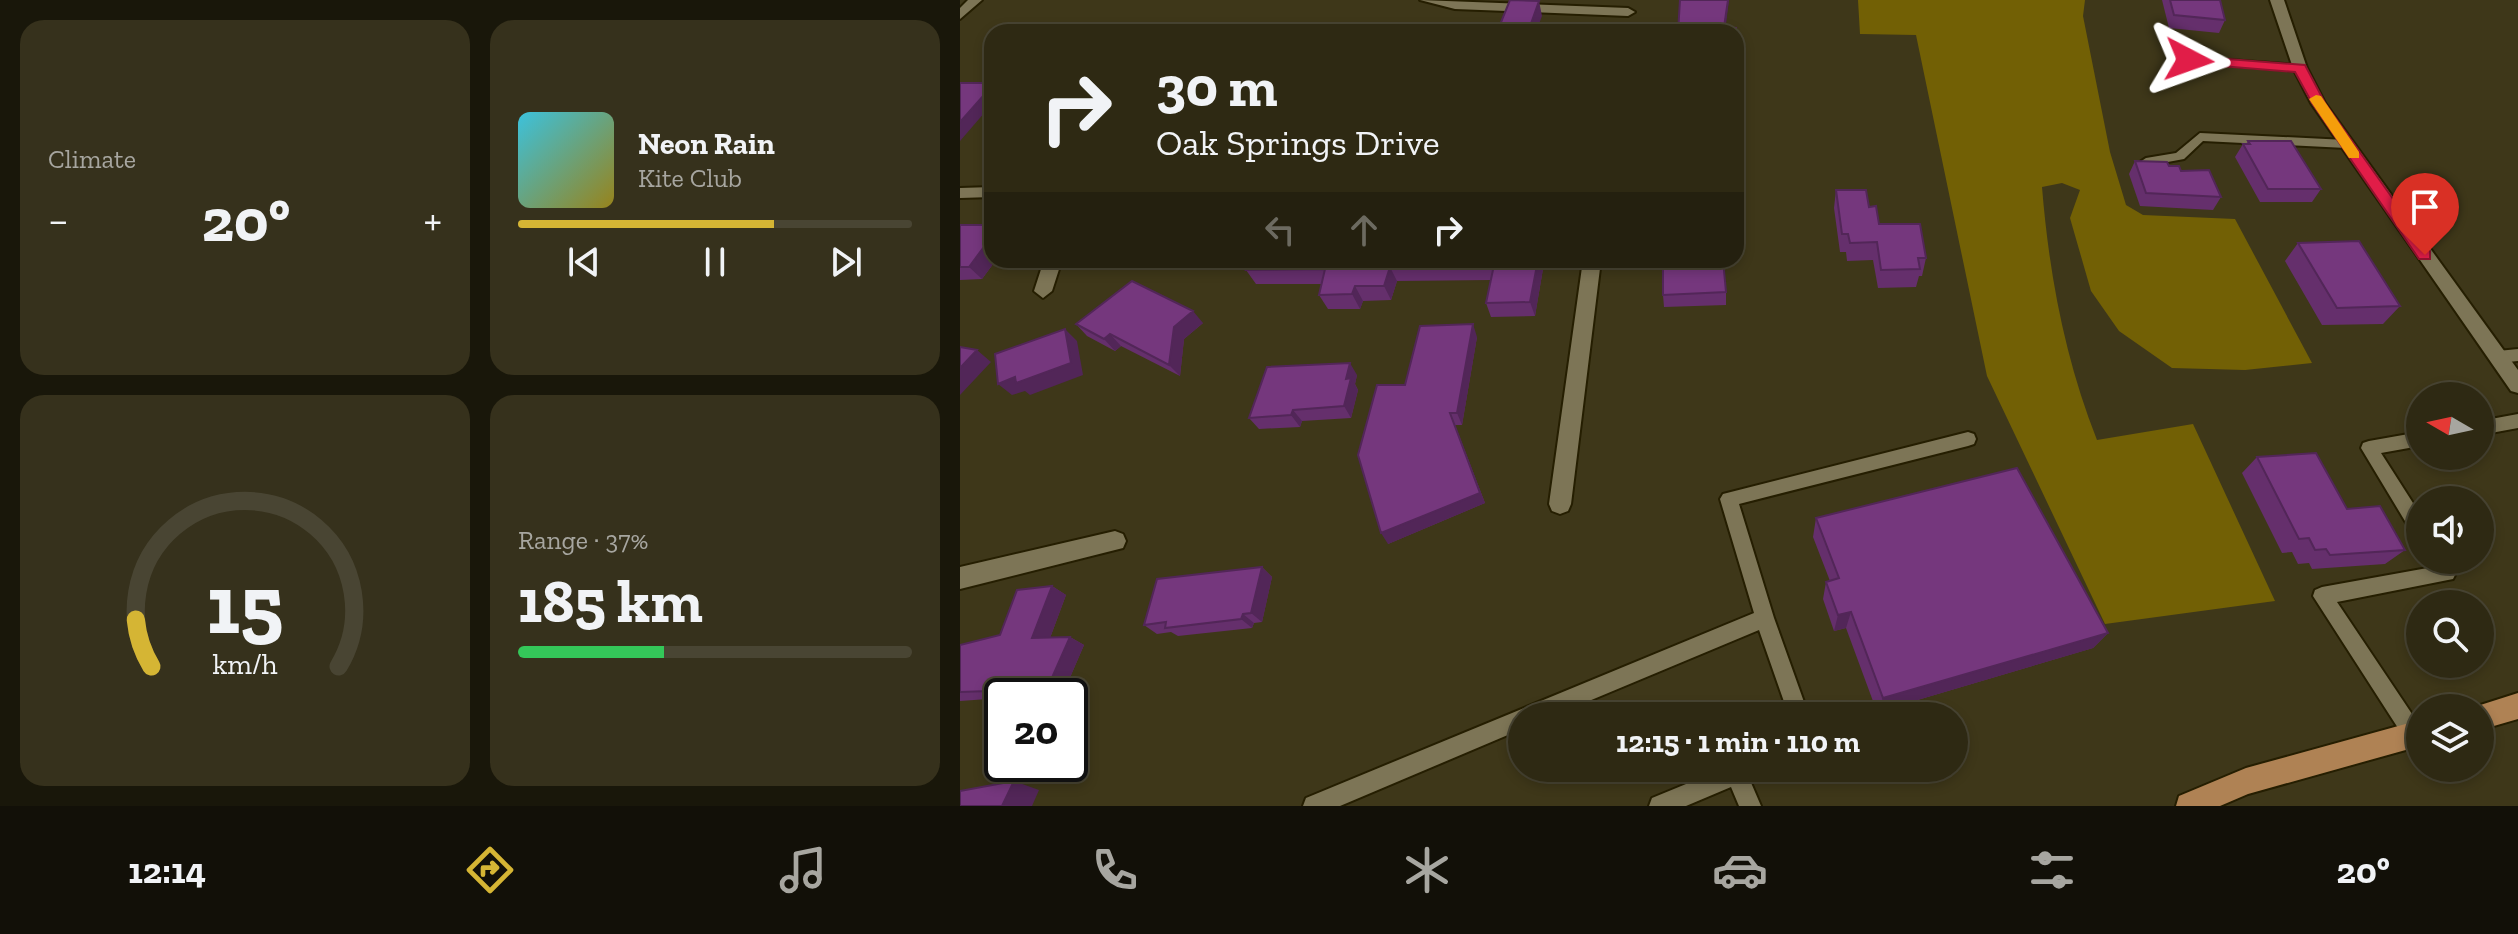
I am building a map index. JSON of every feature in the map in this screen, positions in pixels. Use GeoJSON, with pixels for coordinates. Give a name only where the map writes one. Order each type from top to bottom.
{"type":"FeatureCollection","features":[{"type":"Feature","properties":{"kind":"main road"},"geometry":{"type":"LineString","coordinates":[[2494,713],[2518,706]]}},
{"type":"Feature","properties":{"kind":"main road"},"geometry":{"type":"LineString","coordinates":[[2189,806],[2246,781],[2406,737]]}},
{"type":"Feature","properties":{"kind":"street"},"geometry":{"type":"LineString","coordinates":[[960,15],[975,0]]}},
{"type":"Feature","properties":{"kind":"street"},"geometry":{"type":"LineString","coordinates":[[1427,0],[1455,5],[1630,6]]}},
{"type":"Feature","properties":{"kind":"street"},"geometry":{"type":"LineString","coordinates":[[2277,0],[2300,68],[2346,144],[2518,385]]}},
{"type":"Feature","properties":{"kind":"street"},"geometry":{"type":"LineString","coordinates":[[960,193],[984,192]]}},
{"type":"Feature","properties":{"kind":"street"},"geometry":{"type":"LineString","coordinates":[[1043,291],[1050,268]]}},
{"type":"Feature","properties":{"kind":"street"},"geometry":{"type":"LineString","coordinates":[[1560,504],[1591,268]]}},
{"type":"Feature","properties":{"kind":"street"},"geometry":{"type":"LineString","coordinates":[[960,578],[1115,541]]}},
{"type":"Feature","properties":{"kind":"lane"},"geometry":{"type":"LineString","coordinates":[[2189,60],[2300,68]]}},
{"type":"Feature","properties":{"kind":"lane"},"geometry":{"type":"LineString","coordinates":[[2146,162],[2180,156],[2200,137],[2346,144]]}},
{"type":"Feature","properties":{"kind":"lane"},"geometry":{"type":"LineString","coordinates":[[2498,357],[2518,355]]}},
{"type":"Feature","properties":{"kind":"lane"},"geometry":{"type":"LineString","coordinates":[[2494,425],[2518,421]]}},
{"type":"Feature","properties":{"kind":"lane"},"geometry":{"type":"LineString","coordinates":[[1794,702],[1729,499],[1968,439]]}},
{"type":"Feature","properties":{"kind":"lane"},"geometry":{"type":"LineString","coordinates":[[2406,441],[2369,448],[2406,507]]}},
{"type":"Feature","properties":{"kind":"lane"},"geometry":{"type":"LineString","coordinates":[[2406,718],[2322,596],[2442,574]]}},
{"type":"Feature","properties":{"kind":"lane"},"geometry":{"type":"LineString","coordinates":[[1563,702],[1765,618]]}},
{"type":"Feature","properties":{"kind":"lane"},"geometry":{"type":"LineString","coordinates":[[1314,806],[1508,725]]}},
{"type":"Feature","properties":{"kind":"lane"},"geometry":{"type":"LineString","coordinates":[[1660,806],[1716,782]]}},
{"type":"Feature","properties":{"kind":"lane"},"geometry":{"type":"LineString","coordinates":[[1744,782],[1750,806]]}},
{"type":"Feature","properties":{"kind":"shaded area"},"geometry":{"type":"Polygon","coordinates":[[[1858,0],[2085,0],[2083,16],[2110,152],[2126,205],[2143,215],[2235,219],[2312,363],[2245,370],[2172,368],[2119,331],[2091,291],[2070,218],[2080,190],[2062,183],[2042,187],[2054,284],[2076,379],[2097,440],[2193,424],[2275,601],[2105,624],[1987,376],[1916,35],[1860,34],[1858,0]]]}},
{"type":"Feature","properties":{"kind":"building"},"geometry":{"type":"Polygon","coordinates":[[[1510,0],[1539,1],[1531,24],[1500,24],[1510,0]]]}},
{"type":"Feature","properties":{"kind":"building"},"geometry":{"type":"Polygon","coordinates":[[[1680,0],[1728,0],[1724,24],[1678,24],[1680,0]]]}},
{"type":"Feature","properties":{"kind":"building"},"geometry":{"type":"Polygon","coordinates":[[[2170,0],[2220,0],[2225,20],[2174,15],[2170,0]]]}},
{"type":"Feature","properties":{"kind":"building"},"geometry":{"type":"Polygon","coordinates":[[[960,83],[984,83],[984,95],[960,122],[960,83]]]}},
{"type":"Feature","properties":{"kind":"building"},"geometry":{"type":"Polygon","coordinates":[[[2248,141],[2291,141],[2321,189],[2268,189],[2243,144],[2250,144],[2248,141]]]}},
{"type":"Feature","properties":{"kind":"building"},"geometry":{"type":"Polygon","coordinates":[[[2135,161],[2167,162],[2169,166],[2179,166],[2181,171],[2209,170],[2221,197],[2146,193],[2135,161]]]}},
{"type":"Feature","properties":{"kind":"building"},"geometry":{"type":"Polygon","coordinates":[[[1836,190],[1866,190],[1869,207],[1876,206],[1879,224],[1920,224],[1926,258],[1918,258],[1920,269],[1881,270],[1877,242],[1850,243],[1848,234],[1842,234],[1836,190]]]}},
{"type":"Feature","properties":{"kind":"building"},"geometry":{"type":"Polygon","coordinates":[[[960,225],[984,225],[984,247],[969,267],[960,267],[960,225]]]}},
{"type":"Feature","properties":{"kind":"building"},"geometry":{"type":"Polygon","coordinates":[[[2359,241],[2400,306],[2337,308],[2298,243],[2359,241]]]}},
{"type":"Feature","properties":{"kind":"building"},"geometry":{"type":"Polygon","coordinates":[[[1390,268],[1384,286],[1355,286],[1352,294],[1319,295],[1325,269],[1246,270],[1390,268]]]}},
{"type":"Feature","properties":{"kind":"building"},"geometry":{"type":"Polygon","coordinates":[[[1493,268],[1536,268],[1530,302],[1486,303],[1493,268]]]}},
{"type":"Feature","properties":{"kind":"building"},"geometry":{"type":"Polygon","coordinates":[[[1663,268],[1724,268],[1726,292],[1663,295],[1663,268]]]}},
{"type":"Feature","properties":{"kind":"building"},"geometry":{"type":"Polygon","coordinates":[[[1132,281],[1193,311],[1174,327],[1169,365],[1110,334],[1104,339],[1076,324],[1132,281]]]}},
{"type":"Feature","properties":{"kind":"building"},"geometry":{"type":"Polygon","coordinates":[[[1473,324],[1457,413],[1450,413],[1480,493],[1381,533],[1358,455],[1377,385],[1405,385],[1420,326],[1473,324]]]}},
{"type":"Feature","properties":{"kind":"building"},"geometry":{"type":"Polygon","coordinates":[[[1065,329],[1071,363],[1016,383],[1015,377],[998,384],[995,354],[1065,329]]]}},
{"type":"Feature","properties":{"kind":"building"},"geometry":{"type":"Polygon","coordinates":[[[960,347],[977,350],[960,368],[960,347]]]}},
{"type":"Feature","properties":{"kind":"building"},"geometry":{"type":"Polygon","coordinates":[[[1350,363],[1346,379],[1351,378],[1344,406],[1293,410],[1291,415],[1249,418],[1267,367],[1350,363]]]}},
{"type":"Feature","properties":{"kind":"building"},"geometry":{"type":"Polygon","coordinates":[[[2316,453],[2347,509],[2380,506],[2405,550],[2330,555],[2326,549],[2315,550],[2309,538],[2299,539],[2257,457],[2316,453]]]}},
{"type":"Feature","properties":{"kind":"building"},"geometry":{"type":"Polygon","coordinates":[[[2017,468],[2108,633],[1883,698],[1851,612],[1838,615],[1826,582],[1839,578],[1816,518],[2017,468]]]}},
{"type":"Feature","properties":{"kind":"building"},"geometry":{"type":"Polygon","coordinates":[[[1262,567],[1251,613],[1243,614],[1241,619],[1165,628],[1166,622],[1144,625],[1157,579],[1262,567]]]}},
{"type":"Feature","properties":{"kind":"building"},"geometry":{"type":"Polygon","coordinates":[[[1052,586],[1032,638],[1070,637],[1052,678],[984,678],[984,691],[960,692],[960,645],[1000,635],[1017,590],[1052,586]]]}},
{"type":"Feature","properties":{"kind":"building"},"geometry":{"type":"Polygon","coordinates":[[[1014,782],[1002,806],[960,806],[960,791],[1014,782]]]}},
{"type":"Feature","properties":{"kind":"slow traffic"},"geometry":{"type":"LineString","coordinates":[[2316,99],[2354,155]]}},
{"type":"Feature","properties":{"kind":"route"},"geometry":{"type":"LineString","coordinates":[[2189,60],[2300,68],[2318,103],[2425,255]]}}]}
